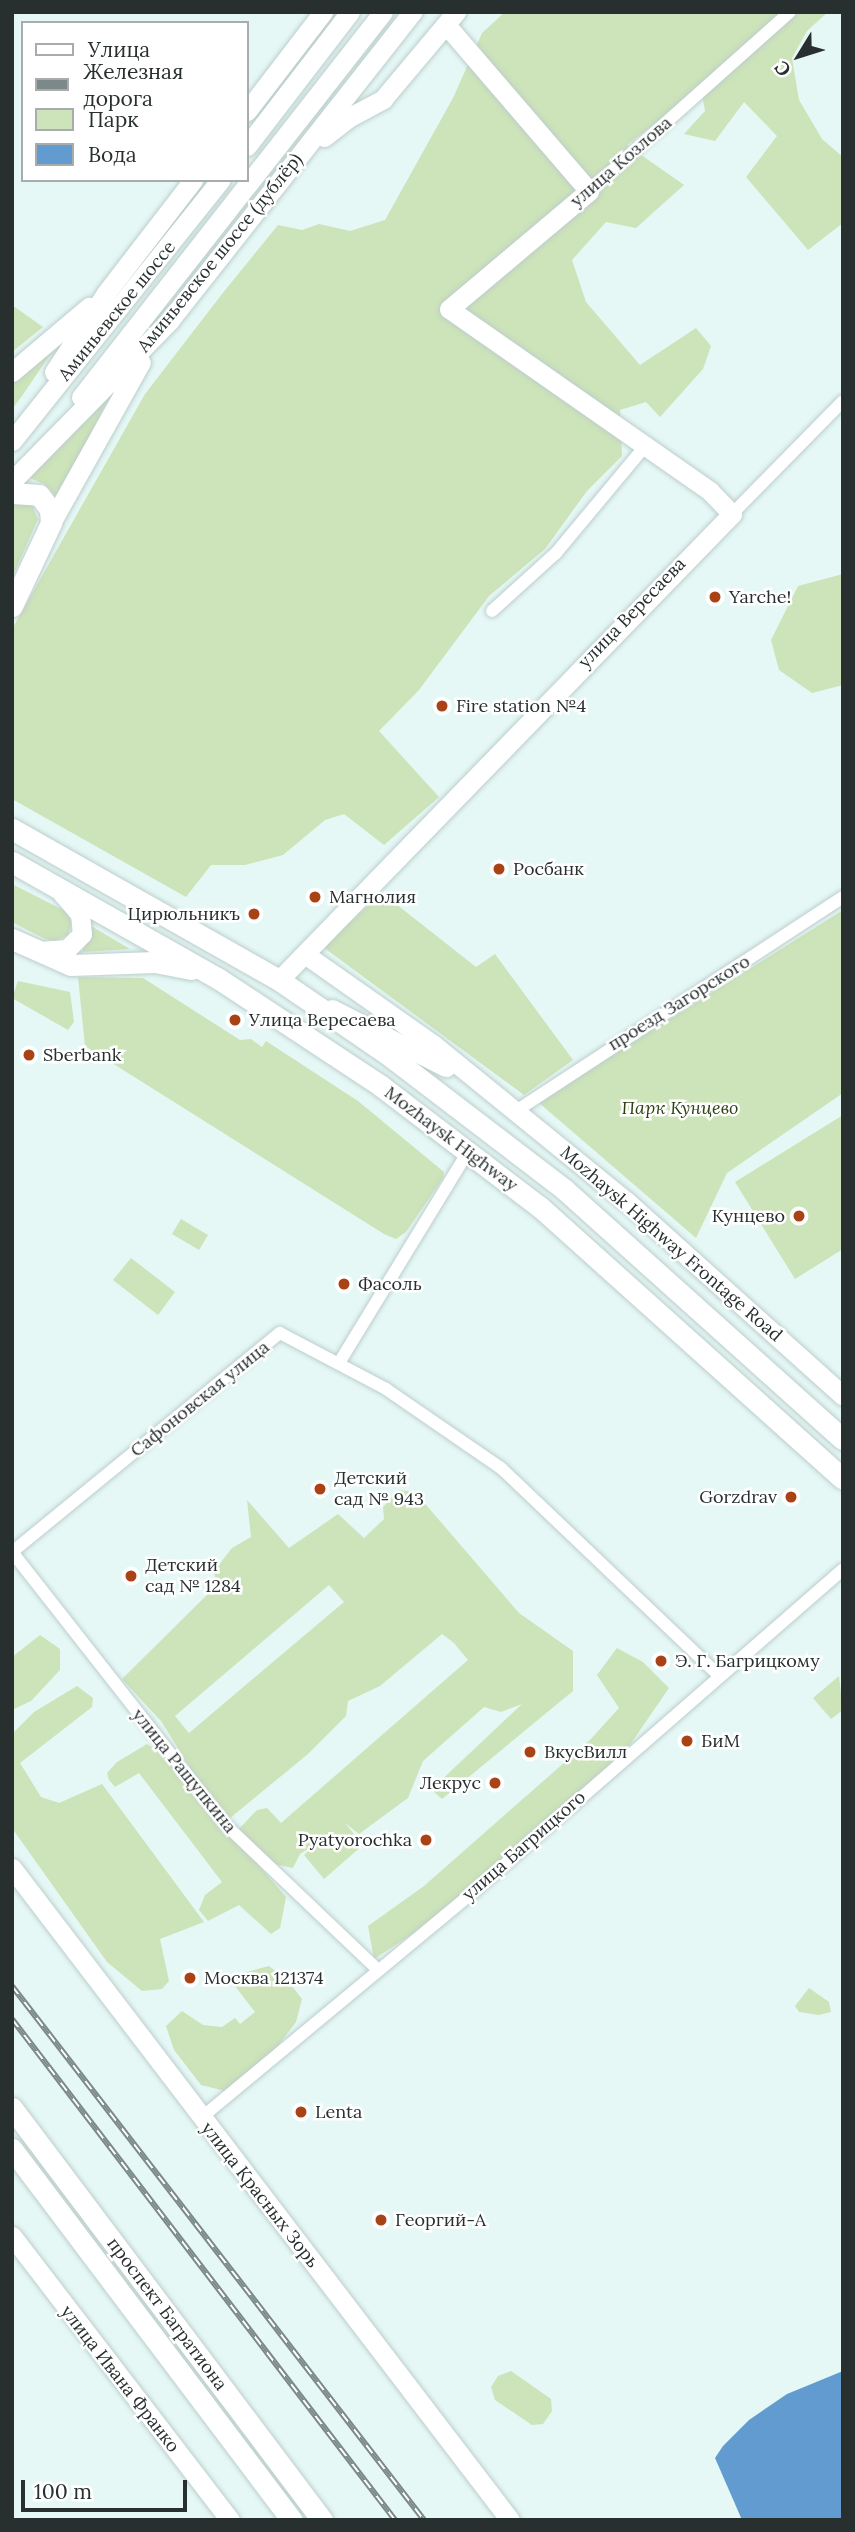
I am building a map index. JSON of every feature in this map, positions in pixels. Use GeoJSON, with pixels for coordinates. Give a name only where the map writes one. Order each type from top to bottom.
{"type":"FeatureCollection","features":[{"type":"Feature","properties":{"kind":"main road"},"geometry":{"type":"LineString","coordinates":[[248,110],[323,12]]}},
{"type":"Feature","properties":{"kind":"main road"},"geometry":{"type":"LineString","coordinates":[[248,145],[350,12]]}},
{"type":"Feature","properties":{"kind":"main road","name":"Аминьевское шоссе"},"geometry":{"type":"LineString","coordinates":[[12,480],[383,12]]}},
{"type":"Feature","properties":{"kind":"main road","name":"Аминьевское шоссе (дублёр)"},"geometry":{"type":"LineString","coordinates":[[12,480],[170,320],[412,12]]}},
{"type":"Feature","properties":{"kind":"main road"},"geometry":{"type":"LineString","coordinates":[[292,166],[348,118],[383,99],[451,19],[589,191]]}},
{"type":"Feature","properties":{"kind":"main road"},"geometry":{"type":"LineString","coordinates":[[12,439],[106,293],[191,182]]}},
{"type":"Feature","properties":{"kind":"main road","name":"Аминьевское шоссе"},"geometry":{"type":"LineString","coordinates":[[12,439],[218,182]]}},
{"type":"Feature","properties":{"kind":"main road","name":"улица Козлова"},"geometry":{"type":"LineString","coordinates":[[589,191],[449,309],[646,445]]}},
{"type":"Feature","properties":{"kind":"main road"},"geometry":{"type":"LineString","coordinates":[[12,372],[106,293]]}},
{"type":"Feature","properties":{"kind":"main road"},"geometry":{"type":"LineString","coordinates":[[12,606],[51,523],[137,367],[170,320]]}},
{"type":"Feature","properties":{"kind":"main road"},"geometry":{"type":"LineString","coordinates":[[646,445],[710,491],[732,514]]}},
{"type":"Feature","properties":{"kind":"main road"},"geometry":{"type":"LineString","coordinates":[[12,493],[39,495],[50,509],[51,523]]}},
{"type":"Feature","properties":{"kind":"main road","name":"улица Вересаева"},"geometry":{"type":"LineString","coordinates":[[279,980],[732,514]]}},
{"type":"Feature","properties":{"kind":"main road","name":"Mozhaysk Highway"},"geometry":{"type":"LineString","coordinates":[[12,829],[279,980],[390,1056],[565,1190],[843,1439]]}},
{"type":"Feature","properties":{"kind":"main road","name":"Mozhaysk Highway"},"geometry":{"type":"LineString","coordinates":[[12,862],[219,979],[325,1046],[468,1152],[606,1264],[843,1479]]}},
{"type":"Feature","properties":{"kind":"main road"},"geometry":{"type":"LineString","coordinates":[[35,951],[67,949],[82,934],[80,914],[54,884]]}},
{"type":"Feature","properties":{"kind":"main road"},"geometry":{"type":"LineString","coordinates":[[12,939],[71,965],[155,962],[219,979]]}},
{"type":"Feature","properties":{"kind":"main road"},"geometry":{"type":"LineString","coordinates":[[306,955],[434,1045],[495,1096]]}},
{"type":"Feature","properties":{"kind":"main road"},"geometry":{"type":"LineString","coordinates":[[299,993],[415,1049],[495,1096]]}},
{"type":"Feature","properties":{"kind":"main road","name":"Mozhaysk Highway Frontage Road"},"geometry":{"type":"LineString","coordinates":[[495,1096],[626,1200],[843,1396]]}},
{"type":"Feature","properties":{"kind":"main road","name":"улица Красных Зорь"},"geometry":{"type":"LineString","coordinates":[[12,1868],[510,2520]]}},
{"type":"Feature","properties":{"kind":"main road","name":"проспект Багратиона"},"geometry":{"type":"LineString","coordinates":[[12,2108],[322,2520]]}},
{"type":"Feature","properties":{"kind":"main road","name":"проспект Багратиона"},"geometry":{"type":"LineString","coordinates":[[12,2150],[292,2520]]}},
{"type":"Feature","properties":{"kind":"main road","name":"улица Ивана Франко"},"geometry":{"type":"LineString","coordinates":[[12,2236],[230,2520]]}},
{"type":"Feature","properties":{"kind":"street","name":"улица Козлова"},"geometry":{"type":"LineString","coordinates":[[589,191],[790,12]]}},
{"type":"Feature","properties":{"kind":"street","name":"улица Вересаева"},"geometry":{"type":"LineString","coordinates":[[732,514],[843,401]]}},
{"type":"Feature","properties":{"kind":"street"},"geometry":{"type":"LineString","coordinates":[[492,611],[556,553],[646,445]]}},
{"type":"Feature","properties":{"kind":"street","name":"проезд Загорского"},"geometry":{"type":"LineString","coordinates":[[516,1111],[843,897]]}},
{"type":"Feature","properties":{"kind":"street"},"geometry":{"type":"LineString","coordinates":[[339,1363],[468,1152]]}},
{"type":"Feature","properties":{"kind":"street","name":"Сафоновская улица"},"geometry":{"type":"LineString","coordinates":[[12,1552],[280,1333],[339,1363],[440,1424],[501,1468],[718,1675]]}},
{"type":"Feature","properties":{"kind":"street","name":"улица Ращупкина"},"geometry":{"type":"LineString","coordinates":[[12,1552],[227,1826],[377,1969]]}},
{"type":"Feature","properties":{"kind":"street","name":"улица Багрицкого"},"geometry":{"type":"LineString","coordinates":[[201,2118],[480,1886],[718,1675],[843,1569]]}},
{"type":"Feature","properties":{"kind":"green space"},"geometry":{"type":"Polygon","coordinates":[[[505,12],[828,12],[807,31],[792,58],[799,100],[822,139],[843,157],[843,223],[808,250],[746,177],[777,136],[744,102],[715,141],[684,134],[705,111],[701,88],[627,145],[684,185],[636,228],[606,222],[572,260],[586,302],[640,365],[696,328],[711,346],[703,369],[660,417],[646,402],[620,410],[622,456],[587,491],[545,549],[489,596],[419,690],[379,731],[439,797],[384,845],[344,814],[325,820],[283,855],[245,865],[211,865],[186,897],[12,799],[12,629],[145,394],[222,294],[278,225],[302,230],[319,224],[350,231],[385,220],[453,98],[482,33],[505,12]]]}},
{"type":"Feature","properties":{"kind":"green space"},"geometry":{"type":"Polygon","coordinates":[[[12,305],[43,327],[12,352],[12,305]]]}},
{"type":"Feature","properties":{"kind":"green space"},"geometry":{"type":"Polygon","coordinates":[[[64,334],[22,396],[12,409],[12,376],[64,334]]]}},
{"type":"Feature","properties":{"kind":"green space"},"geometry":{"type":"Polygon","coordinates":[[[114,381],[116,383],[58,498],[44,484],[30,478],[114,381]]]}},
{"type":"Feature","properties":{"kind":"green space"},"geometry":{"type":"Polygon","coordinates":[[[12,500],[31,503],[38,519],[12,578],[12,500]]]}},
{"type":"Feature","properties":{"kind":"green space"},"geometry":{"type":"Polygon","coordinates":[[[843,574],[843,685],[812,693],[779,670],[771,640],[798,586],[843,574]]]}},
{"type":"Feature","properties":{"kind":"green space"},"geometry":{"type":"Polygon","coordinates":[[[12,884],[65,911],[72,922],[68,935],[55,941],[45,939],[12,922],[12,884]]]}},
{"type":"Feature","properties":{"kind":"green space"},"geometry":{"type":"Polygon","coordinates":[[[382,893],[476,967],[495,954],[573,1060],[524,1095],[323,947],[382,893]]]}},
{"type":"Feature","properties":{"kind":"green space","name":"Парк Кунцево"},"geometry":{"type":"Polygon","coordinates":[[[843,910],[843,1093],[727,1173],[696,1238],[538,1102],[843,910]]]}},
{"type":"Feature","properties":{"kind":"green space"},"geometry":{"type":"Polygon","coordinates":[[[91,926],[130,949],[82,952],[91,926]]]}},
{"type":"Feature","properties":{"kind":"green space"},"geometry":{"type":"Polygon","coordinates":[[[78,977],[143,978],[240,1040],[251,1039],[262,1047],[266,1041],[358,1101],[444,1172],[443,1178],[406,1232],[396,1239],[384,1234],[85,1046],[78,977]]]}},
{"type":"Feature","properties":{"kind":"green space"},"geometry":{"type":"Polygon","coordinates":[[[18,981],[70,992],[74,1022],[68,1030],[12,998],[18,981]]]}},
{"type":"Feature","properties":{"kind":"green space","name":"Кунцево"},"geometry":{"type":"Polygon","coordinates":[[[843,1115],[843,1249],[795,1279],[735,1182],[843,1115]]]}},
{"type":"Feature","properties":{"kind":"green space"},"geometry":{"type":"Polygon","coordinates":[[[181,1219],[208,1235],[199,1250],[172,1234],[181,1219]]]}},
{"type":"Feature","properties":{"kind":"green space"},"geometry":{"type":"Polygon","coordinates":[[[131,1258],[175,1292],[158,1315],[113,1280],[131,1258]]]}},
{"type":"Feature","properties":{"kind":"green space"},"geometry":{"type":"Polygon","coordinates":[[[399,1490],[415,1492],[519,1613],[573,1651],[573,1691],[442,1799],[434,1792],[435,1786],[522,1704],[501,1712],[484,1707],[423,1761],[408,1798],[359,1834],[345,1823],[363,1845],[324,1879],[304,1855],[314,1845],[300,1854],[293,1868],[274,1864],[238,1830],[257,1810],[267,1808],[281,1823],[468,1660],[454,1643],[442,1634],[380,1686],[348,1701],[346,1716],[308,1754],[230,1818],[216,1809],[161,1721],[122,1679],[216,1586],[214,1571],[232,1548],[251,1537],[247,1500],[289,1548],[338,1514],[364,1538],[384,1519],[383,1507],[399,1490]],[[329,1585],[175,1716],[189,1733],[344,1602],[329,1585]]]}},
{"type":"Feature","properties":{"kind":"green space"},"geometry":{"type":"Polygon","coordinates":[[[40,1635],[60,1649],[60,1670],[31,1701],[12,1710],[12,1657],[40,1635]]]}},
{"type":"Feature","properties":{"kind":"green space"},"geometry":{"type":"Polygon","coordinates":[[[617,1648],[643,1662],[669,1688],[623,1755],[431,1922],[374,1959],[368,1926],[424,1886],[590,1740],[619,1708],[597,1675],[617,1648]]]}},
{"type":"Feature","properties":{"kind":"green space"},"geometry":{"type":"Polygon","coordinates":[[[839,1676],[843,1710],[831,1719],[813,1698],[839,1676]]]}},
{"type":"Feature","properties":{"kind":"green space"},"geometry":{"type":"Polygon","coordinates":[[[77,1686],[93,1698],[92,1707],[20,1763],[41,1797],[59,1803],[102,1784],[204,1922],[160,1939],[169,1981],[162,1989],[142,1991],[107,1962],[12,1828],[12,1734],[34,1712],[77,1686]]]}},
{"type":"Feature","properties":{"kind":"green space"},"geometry":{"type":"Polygon","coordinates":[[[147,1744],[164,1755],[286,1897],[280,1928],[271,1934],[239,1905],[208,1921],[199,1910],[205,1895],[222,1882],[139,1773],[115,1787],[109,1780],[107,1773],[117,1762],[147,1744]]]}},
{"type":"Feature","properties":{"kind":"green space"},"geometry":{"type":"Polygon","coordinates":[[[269,1966],[288,1981],[302,1999],[296,2022],[271,2055],[229,2092],[201,2085],[174,2050],[166,2026],[182,2011],[203,2025],[222,2027],[235,2018],[240,2024],[255,2012],[228,1977],[269,1966]]]}},
{"type":"Feature","properties":{"kind":"green space"},"geometry":{"type":"Polygon","coordinates":[[[809,1988],[829,2002],[831,2012],[819,2015],[799,2012],[795,2006],[809,1988]]]}},
{"type":"Feature","properties":{"kind":"green space"},"geometry":{"type":"Polygon","coordinates":[[[511,2371],[551,2399],[552,2411],[543,2424],[532,2425],[495,2400],[491,2387],[498,2376],[511,2371]]]}},
{"type":"Feature","properties":{"kind":"water"},"geometry":{"type":"Polygon","coordinates":[[[843,2371],[843,2520],[742,2520],[715,2458],[723,2446],[749,2420],[787,2394],[843,2371]]]}},
{"type":"Feature","properties":{"kind":"railway"},"geometry":{"type":"LineString","coordinates":[[12,1986],[424,2520]]}},
{"type":"Feature","properties":{"kind":"railway"},"geometry":{"type":"LineString","coordinates":[[12,2019],[395,2520]]}},
{"type":"Feature","properties":{"kind":"place","name":"Yarche!"},"geometry":{"type":"Point","coordinates":[715,597]}},
{"type":"Feature","properties":{"kind":"place","name":"Fire station №4"},"geometry":{"type":"Point","coordinates":[442,706]}},
{"type":"Feature","properties":{"kind":"place","name":"Росбанк"},"geometry":{"type":"Point","coordinates":[499,869]}},
{"type":"Feature","properties":{"kind":"place","name":"Магнолия"},"geometry":{"type":"Point","coordinates":[315,897]}},
{"type":"Feature","properties":{"kind":"place","name":"Цирюльникъ"},"geometry":{"type":"Point","coordinates":[254,914]}},
{"type":"Feature","properties":{"kind":"place","name":"Улица Вересаева"},"geometry":{"type":"Point","coordinates":[235,1020]}},
{"type":"Feature","properties":{"kind":"place","name":"Sberbank"},"geometry":{"type":"Point","coordinates":[29,1055]}},
{"type":"Feature","properties":{"kind":"place","name":"Кунцево"},"geometry":{"type":"Point","coordinates":[799,1216]}},
{"type":"Feature","properties":{"kind":"place","name":"Фасоль"},"geometry":{"type":"Point","coordinates":[344,1284]}},
{"type":"Feature","properties":{"kind":"place","name":"Детский сад № 943"},"geometry":{"type":"Point","coordinates":[320,1489]}},
{"type":"Feature","properties":{"kind":"place","name":"Gorzdrav"},"geometry":{"type":"Point","coordinates":[791,1497]}},
{"type":"Feature","properties":{"kind":"place","name":"Детский сад № 1284"},"geometry":{"type":"Point","coordinates":[131,1576]}},
{"type":"Feature","properties":{"kind":"place","name":"Э. Г. Багрицкому"},"geometry":{"type":"Point","coordinates":[661,1661]}},
{"type":"Feature","properties":{"kind":"place","name":"БиМ"},"geometry":{"type":"Point","coordinates":[687,1741]}},
{"type":"Feature","properties":{"kind":"place","name":"ВкусВилл"},"geometry":{"type":"Point","coordinates":[530,1752]}},
{"type":"Feature","properties":{"kind":"place","name":"Лекрус"},"geometry":{"type":"Point","coordinates":[495,1783]}},
{"type":"Feature","properties":{"kind":"place","name":"Pyatyorochka"},"geometry":{"type":"Point","coordinates":[426,1840]}},
{"type":"Feature","properties":{"kind":"place","name":"Москва 121374"},"geometry":{"type":"Point","coordinates":[190,1978]}},
{"type":"Feature","properties":{"kind":"place","name":"Lenta"},"geometry":{"type":"Point","coordinates":[301,2112]}},
{"type":"Feature","properties":{"kind":"place","name":"Георгий-А"},"geometry":{"type":"Point","coordinates":[381,2220]}}]}
